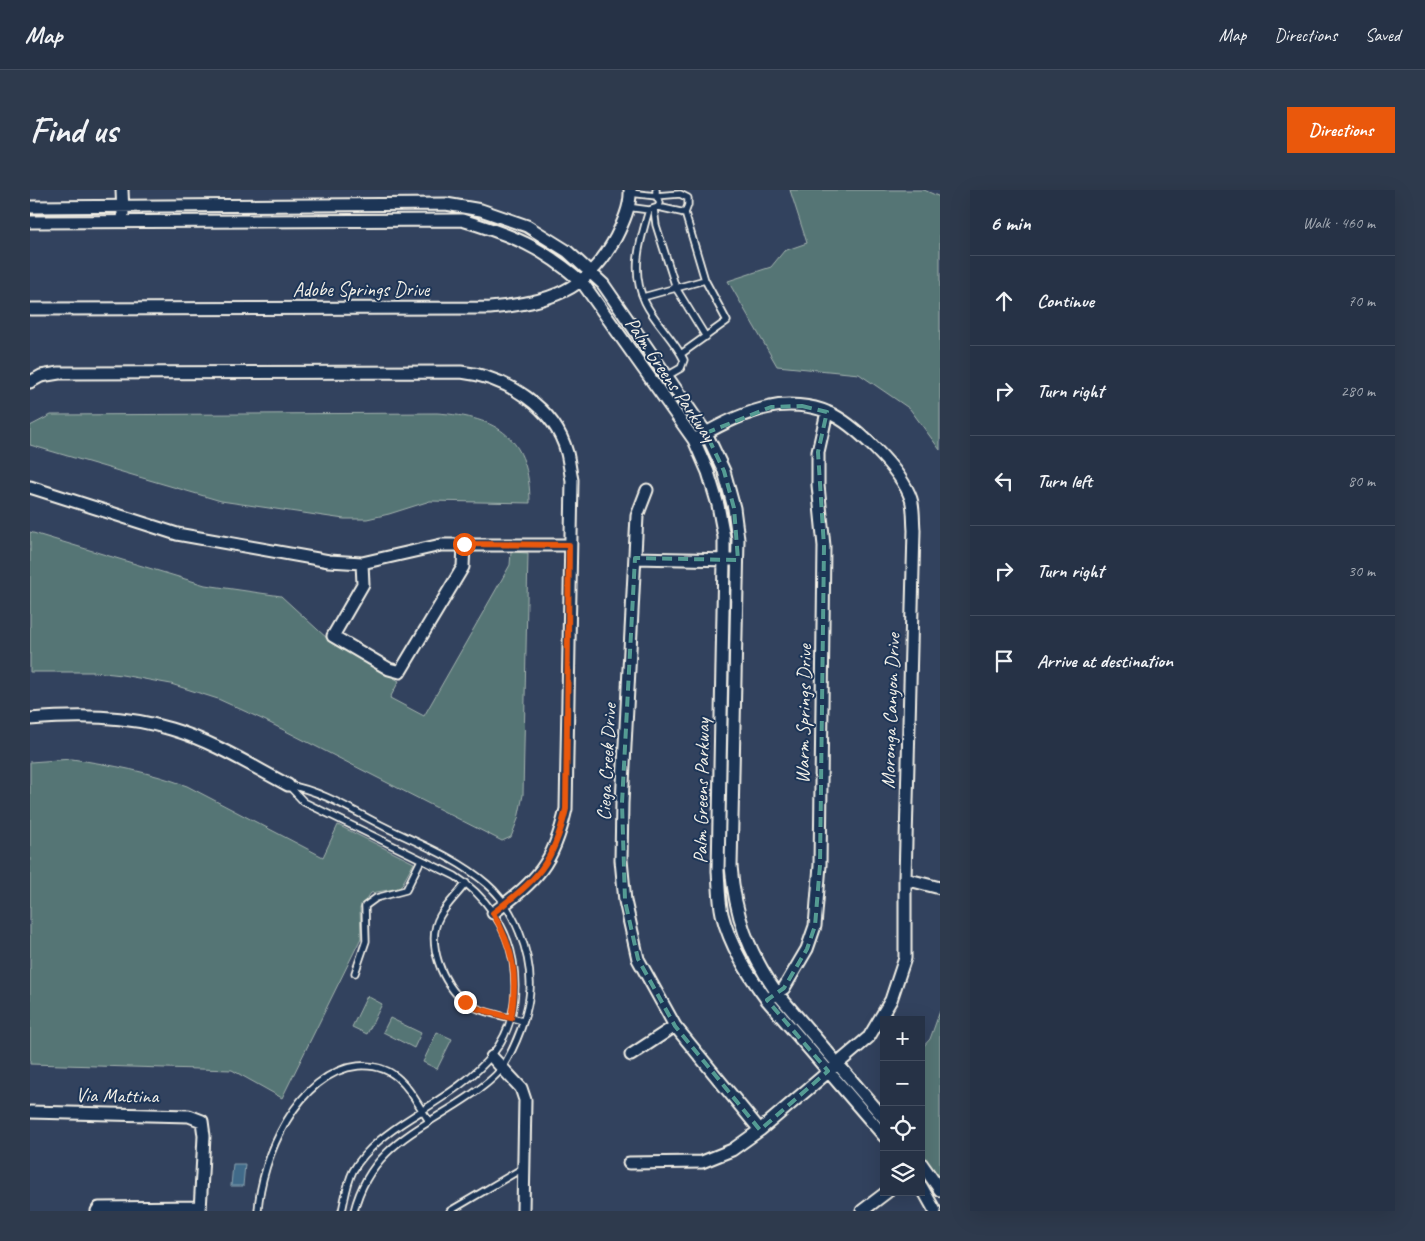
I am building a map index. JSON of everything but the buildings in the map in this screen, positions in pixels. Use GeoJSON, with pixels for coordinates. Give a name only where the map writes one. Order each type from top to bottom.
{"type":"FeatureCollection","features":[{"type":"Feature","properties":{"kind":"street"},"geometry":{"type":"LineString","coordinates":[[122,190],[123,221]]}},
{"type":"Feature","properties":{"kind":"street","name":"Adobe Springs Drive"},"geometry":{"type":"LineString","coordinates":[[30,309],[490,308],[524,305],[550,298],[586,277],[609,249],[623,223],[630,191]]}},
{"type":"Feature","properties":{"kind":"street","name":"Palm Greens Parkway"},"geometry":{"type":"LineString","coordinates":[[30,207],[446,204],[481,210],[528,226],[567,251],[694,440],[708,472],[718,505],[724,538],[719,880],[722,913],[732,942],[750,977],[767,1000],[880,1131]]}},
{"type":"Feature","properties":{"kind":"street","name":"Palm Greens Parkway"},"geometry":{"type":"LineString","coordinates":[[30,222],[462,220],[507,233],[539,248],[586,277],[603,284],[706,433],[724,471],[734,508],[738,560],[732,882],[742,931],[762,971],[777,993],[880,1113]]}},
{"type":"Feature","properties":{"kind":"street"},"geometry":{"type":"LineString","coordinates":[[30,382],[41,376],[60,373],[461,372],[479,374],[529,398],[554,424],[567,452],[572,480],[569,545],[566,809],[561,831],[550,857],[535,880],[493,913]]}},
{"type":"Feature","properties":{"kind":"street","name":"Moronga Canyon Drive"},"geometry":{"type":"LineString","coordinates":[[628,1163],[702,1162],[732,1150],[760,1130],[869,1037],[891,1000],[905,958],[905,879],[914,530],[911,499],[890,463],[855,430],[827,412],[802,406],[772,406],[744,415],[694,440]]}},
{"type":"Feature","properties":{"kind":"street","name":"Warm Springs Drive"},"geometry":{"type":"LineString","coordinates":[[767,1000],[784,988],[808,949],[815,926],[820,866],[824,546],[818,485],[818,452],[827,412]]}},
{"type":"Feature","properties":{"kind":"street"},"geometry":{"type":"LineString","coordinates":[[30,487],[177,534],[205,541],[329,561],[362,563],[441,545],[569,545]]}},
{"type":"Feature","properties":{"kind":"street","name":"Ciega Creek Drive"},"geometry":{"type":"LineString","coordinates":[[647,490],[637,516],[622,803],[622,876],[625,901],[638,959],[675,1026],[760,1130]]}},
{"type":"Feature","properties":{"kind":"street"},"geometry":{"type":"LineString","coordinates":[[362,563],[363,584],[334,636],[389,669],[400,672],[463,567],[464,544]]}},
{"type":"Feature","properties":{"kind":"street"},"geometry":{"type":"LineString","coordinates":[[635,558],[738,560]]}},
{"type":"Feature","properties":{"kind":"street"},"geometry":{"type":"LineString","coordinates":[[30,719],[85,716],[124,719],[171,729],[218,748],[288,785]]}},
{"type":"Feature","properties":{"kind":"street"},"geometry":{"type":"LineString","coordinates":[[905,879],[940,888]]}},
{"type":"Feature","properties":{"kind":"street"},"geometry":{"type":"LineString","coordinates":[[631,1055],[675,1026]]}},
{"type":"Feature","properties":{"kind":"street"},"geometry":{"type":"LineString","coordinates":[[492,1058],[521,1088],[525,1100],[523,1211]]}},
{"type":"Feature","properties":{"kind":"street","name":"Via Mattina"},"geometry":{"type":"LineString","coordinates":[[30,1112],[189,1116],[202,1121],[204,1136],[200,1209]]}},
{"type":"Feature","properties":{"kind":"street"},"geometry":{"type":"LineString","coordinates":[[925,1168],[940,1190]]}},
{"type":"Feature","properties":{"kind":"street"},"geometry":{"type":"LineString","coordinates":[[925,1193],[935,1211]]}},
{"type":"Feature","properties":{"kind":"street"},"geometry":{"type":"LineString","coordinates":[[862,1211],[883,1196]]}},
{"type":"Feature","properties":{"kind":"street"},"geometry":{"type":"LineString","coordinates":[[97,1211],[100,1208],[200,1209]]}},
{"type":"Feature","properties":{"kind":"lane"},"geometry":{"type":"LineString","coordinates":[[630,191],[685,195],[689,202],[685,213],[705,280],[728,320],[681,354]]}},
{"type":"Feature","properties":{"kind":"lane"},"geometry":{"type":"LineString","coordinates":[[656,193],[659,199],[636,257],[636,266],[643,296],[684,360],[681,368],[667,376]]}},
{"type":"Feature","properties":{"kind":"lane"},"geometry":{"type":"LineString","coordinates":[[628,207],[685,213]]}},
{"type":"Feature","properties":{"kind":"lane"},"geometry":{"type":"LineString","coordinates":[[654,209],[656,225],[676,288],[706,337]]}},
{"type":"Feature","properties":{"kind":"lane"},"geometry":{"type":"LineString","coordinates":[[643,296],[705,280]]}},
{"type":"Feature","properties":{"kind":"lane"},"geometry":{"type":"LineString","coordinates":[[288,785],[310,789],[462,866],[488,885],[506,904],[520,936],[529,973],[530,990],[523,1021],[502,1068],[484,1085],[392,1147],[371,1169],[360,1190],[354,1211]]}},
{"type":"Feature","properties":{"kind":"lane"},"geometry":{"type":"LineString","coordinates":[[288,785],[304,802],[466,883],[489,905],[506,936],[512,955],[515,976],[510,1024],[492,1058],[475,1075],[383,1137],[353,1171],[345,1193],[342,1211]]}},
{"type":"Feature","properties":{"kind":"lane"},"geometry":{"type":"LineString","coordinates":[[355,973],[366,941],[365,906],[376,898],[406,890],[421,860]]}},
{"type":"Feature","properties":{"kind":"lane"},"geometry":{"type":"LineString","coordinates":[[466,883],[440,916],[437,924],[435,945],[447,981],[465,1002],[476,1008],[523,1021]]}},
{"type":"Feature","properties":{"kind":"lane"},"geometry":{"type":"LineString","coordinates":[[258,1211],[259,1197],[272,1150],[284,1127],[305,1096],[315,1085],[331,1074],[346,1067],[360,1066],[384,1069],[400,1080],[429,1121]]}},
{"type":"Feature","properties":{"kind":"lane"},"geometry":{"type":"LineString","coordinates":[[450,1211],[524,1167]]}},
{"type":"Feature","properties":{"kind":"highlighted area"},"geometry":{"type":"Polygon","coordinates":[[[802,406],[827,412],[818,452],[824,546],[820,865],[815,926],[807,949],[784,988],[767,1000],[828,1071],[760,1130],[675,1026],[638,959],[625,901],[622,803],[635,558],[738,560],[734,508],[724,471],[706,433],[771,407],[802,406]]]}},
{"type":"Feature","properties":{"kind":"green space"},"geometry":{"type":"Polygon","coordinates":[[[790,190],[924,190],[940,197],[940,450],[910,409],[859,374],[777,366],[728,281],[771,267],[784,251],[807,243],[790,190]]]}},
{"type":"Feature","properties":{"kind":"green space"},"geometry":{"type":"Polygon","coordinates":[[[437,413],[477,419],[493,426],[506,435],[517,447],[524,462],[529,480],[530,503],[430,501],[367,519],[344,519],[221,501],[30,445],[30,426],[51,415],[437,413]]]}},
{"type":"Feature","properties":{"kind":"green space"},"geometry":{"type":"Polygon","coordinates":[[[30,532],[205,585],[281,596],[329,640],[399,681],[390,698],[424,716],[510,565],[511,552],[528,553],[523,795],[518,819],[511,837],[502,841],[264,720],[218,699],[171,684],[122,675],[95,672],[30,672],[30,532]]]}},
{"type":"Feature","properties":{"kind":"green space"},"geometry":{"type":"Polygon","coordinates":[[[72,759],[131,770],[187,786],[323,857],[338,825],[414,863],[400,888],[371,893],[360,908],[361,938],[282,1098],[232,1070],[30,1064],[30,762],[72,759]]]}},
{"type":"Feature","properties":{"kind":"green space"},"geometry":{"type":"Polygon","coordinates":[[[367,996],[382,1004],[367,1034],[352,1027],[367,996]]]}},
{"type":"Feature","properties":{"kind":"green space"},"geometry":{"type":"Polygon","coordinates":[[[940,1011],[940,1180],[925,1158],[925,1045],[930,1039],[940,1011]]]}},
{"type":"Feature","properties":{"kind":"green space"},"geometry":{"type":"Polygon","coordinates":[[[390,1018],[421,1033],[414,1048],[383,1032],[390,1018]]]}},
{"type":"Feature","properties":{"kind":"green space"},"geometry":{"type":"Polygon","coordinates":[[[437,1032],[452,1039],[437,1069],[423,1062],[437,1032]]]}},
{"type":"Feature","properties":{"kind":"water"},"geometry":{"type":"Polygon","coordinates":[[[233,1164],[245,1164],[243,1186],[231,1186],[233,1164]]]}},
{"type":"Feature","properties":{"kind":"route"},"geometry":{"type":"LineString","coordinates":[[464,544],[569,545],[566,809],[561,831],[550,857],[535,880],[493,913],[506,936],[512,955],[515,976],[511,1018],[476,1008],[465,1002]]}}]}
